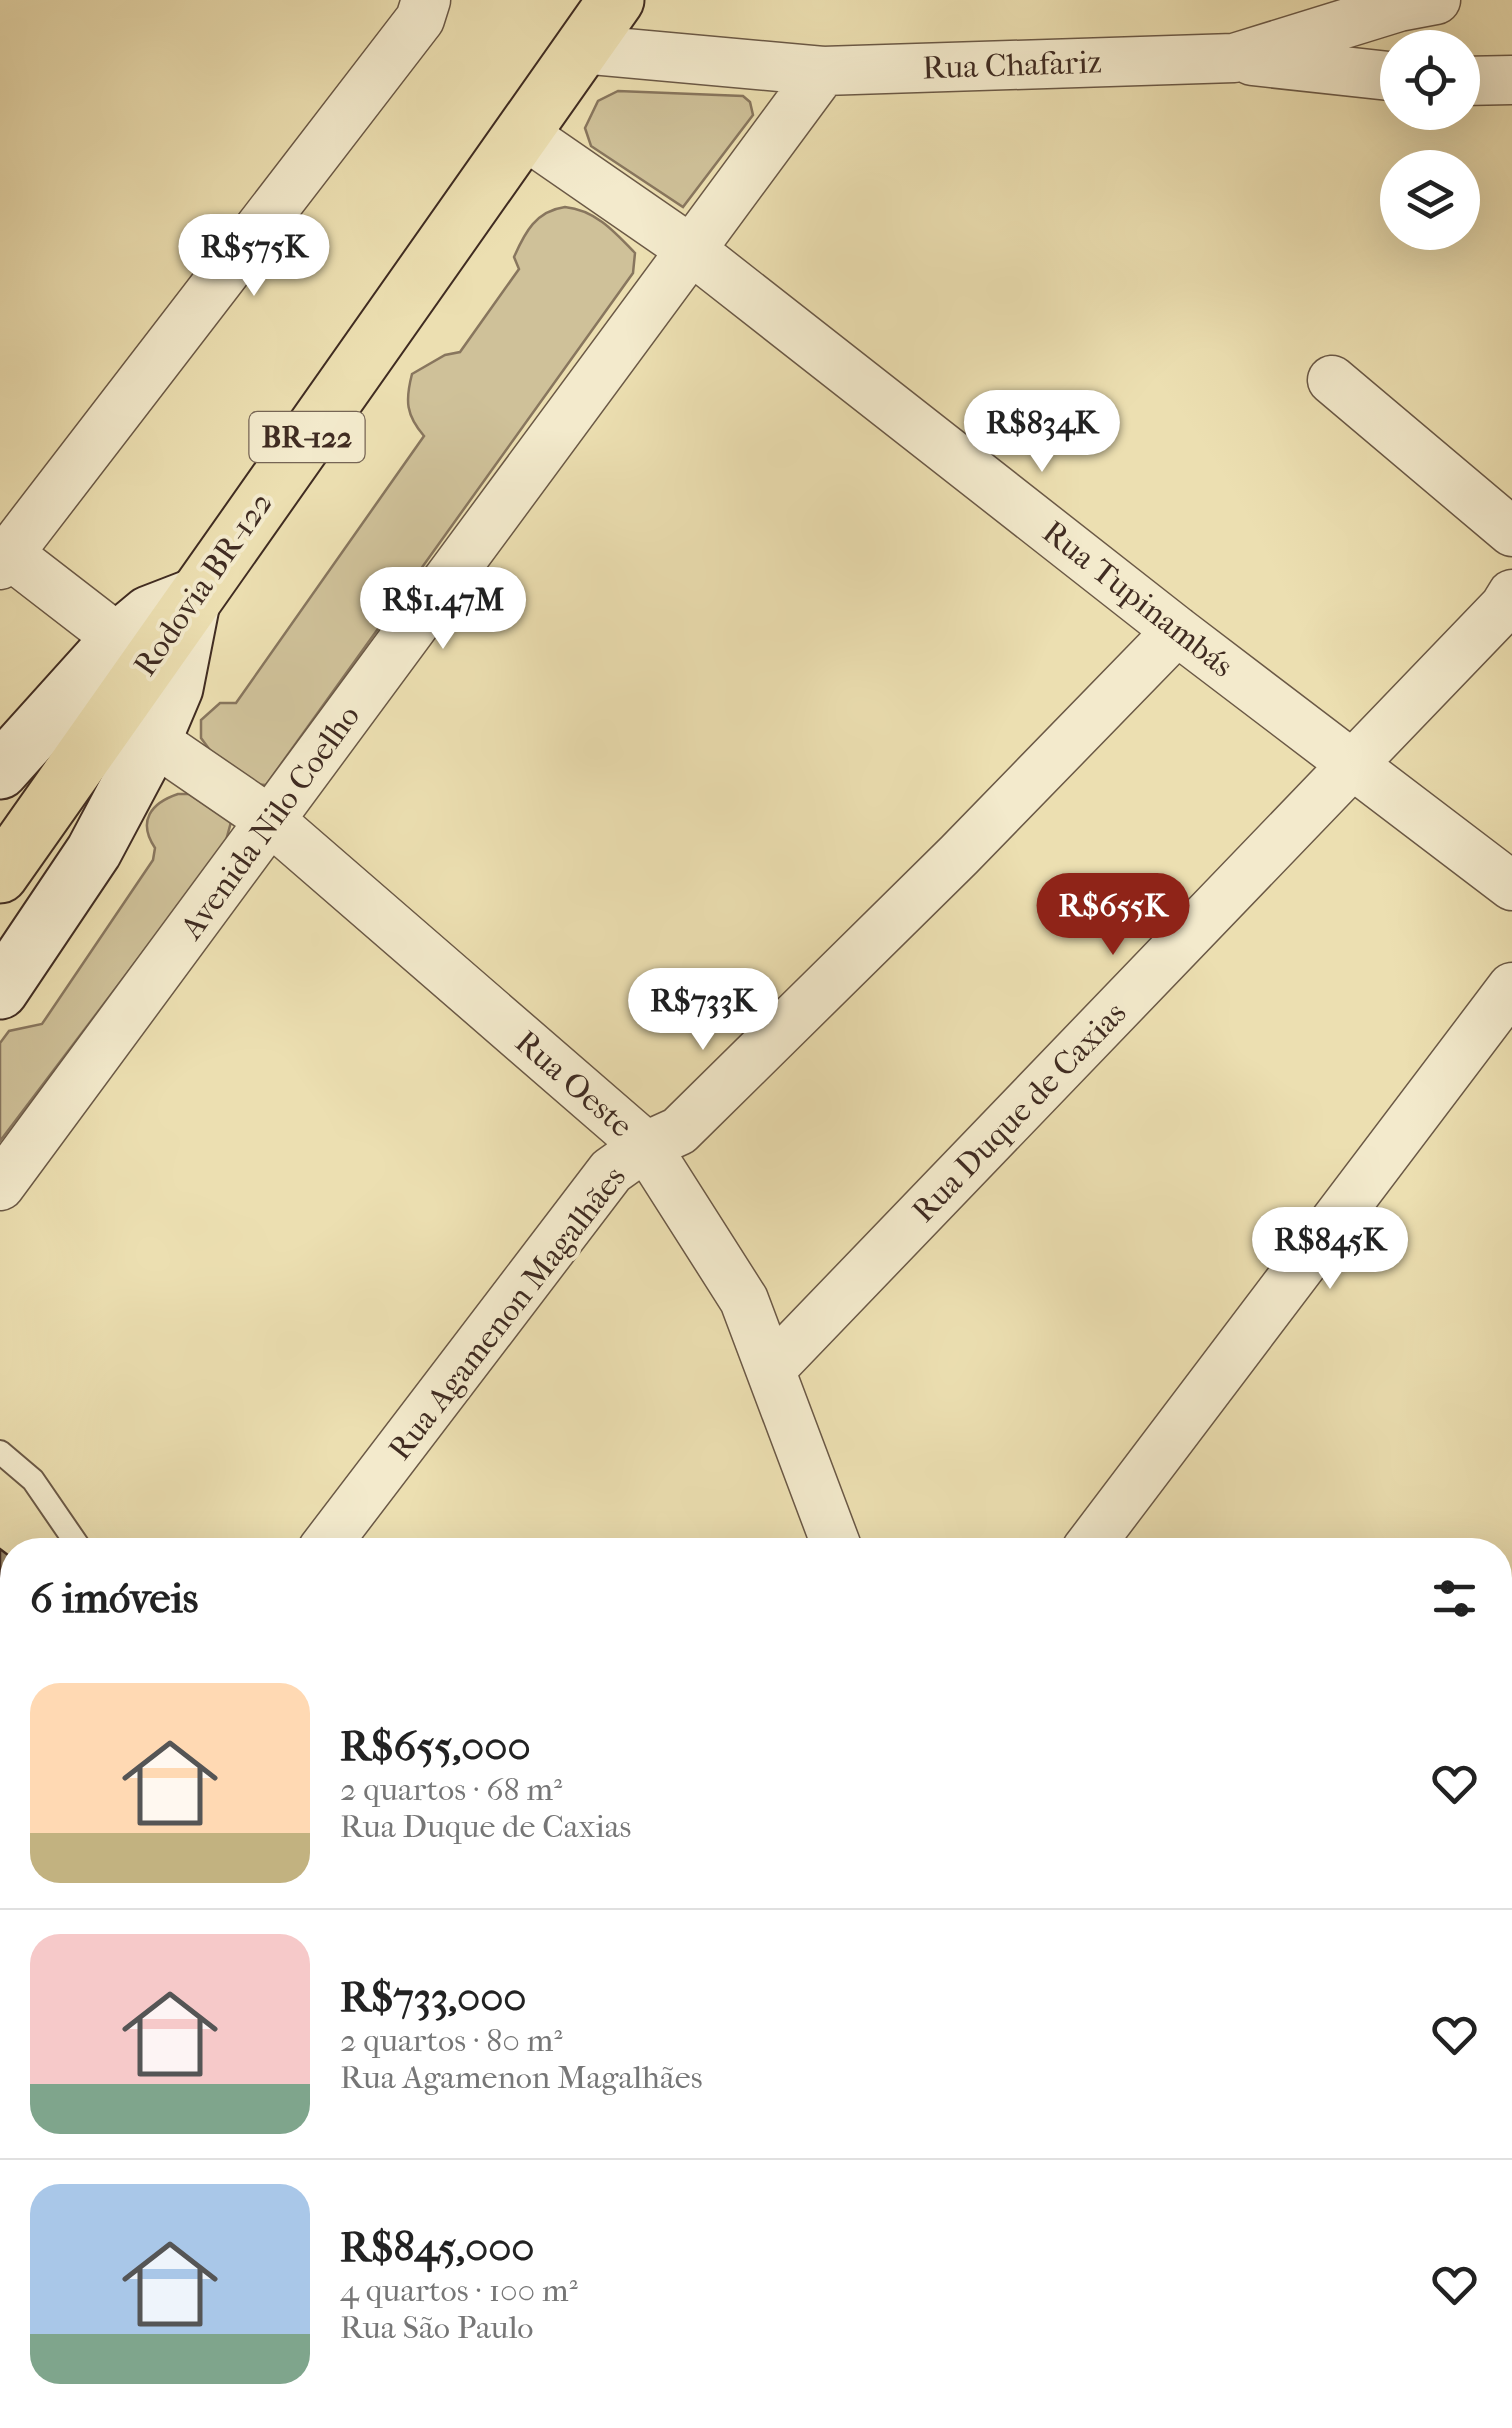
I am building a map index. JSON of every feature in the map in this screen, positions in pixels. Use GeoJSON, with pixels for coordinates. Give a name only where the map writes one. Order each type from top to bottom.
{"type":"FeatureCollection","features":[{"type":"Feature","properties":{"kind":"highway","name":"Rodovia BR-122"},"geometry":{"type":"LineString","coordinates":[[0,875],[616,0]]}},
{"type":"Feature","properties":{"kind":"main road"},"geometry":{"type":"LineString","coordinates":[[0,771],[119,640],[149,614],[194,597]]}},
{"type":"Feature","properties":{"kind":"main road"},"geometry":{"type":"LineString","coordinates":[[0,991],[94,852],[153,740],[176,688],[194,597]]}},
{"type":"Feature","properties":{"kind":"street"},"geometry":{"type":"LineString","coordinates":[[119,640],[5,560],[420,19],[426,0]]}},
{"type":"Feature","properties":{"kind":"street","name":"Rua Chafariz"},"geometry":{"type":"LineString","coordinates":[[581,50],[822,71],[1234,58],[1399,7],[1436,0]]}},
{"type":"Feature","properties":{"kind":"street"},"geometry":{"type":"LineString","coordinates":[[1234,58],[1380,75]]}},
{"type":"Feature","properties":{"kind":"street","name":"Avenida Nilo Coelho"},"geometry":{"type":"LineString","coordinates":[[0,1186],[822,71]]}},
{"type":"Feature","properties":{"kind":"street"},"geometry":{"type":"LineString","coordinates":[[1480,81],[1512,80]]}},
{"type":"Feature","properties":{"kind":"street","name":"Rua Tupinambás"},"geometry":{"type":"LineString","coordinates":[[522,134],[690,250],[1512,886]]}},
{"type":"Feature","properties":{"kind":"street"},"geometry":{"type":"LineString","coordinates":[[1332,380],[1512,532]]}},
{"type":"Feature","properties":{"kind":"street","name":"Rua Duque de Caxias"},"geometry":{"type":"LineString","coordinates":[[772,1368],[1504,607],[1512,594]]}},
{"type":"Feature","properties":{"kind":"street","name":"Rua Agamenon Magalhães"},"geometry":{"type":"LineString","coordinates":[[331,1538],[611,1171],[646,1146],[678,1131],[960,855],[1178,630]]}},
{"type":"Feature","properties":{"kind":"street","name":"Rua Oeste"},"geometry":{"type":"LineString","coordinates":[[153,740],[272,820],[646,1146],[744,1300],[834,1538]]}},
{"type":"Feature","properties":{"kind":"street"},"geometry":{"type":"LineString","coordinates":[[1095,1538],[1512,987]]}},
{"type":"Feature","properties":{"kind":"lane"},"geometry":{"type":"LineString","coordinates":[[0,1452],[33,1480],[73,1538]]}},
{"type":"Feature","properties":{"kind":"shaded area"},"geometry":{"type":"Polygon","coordinates":[[[618,91],[743,96],[750,102],[753,115],[683,207],[591,146],[585,128],[598,101],[618,91]]]}},
{"type":"Feature","properties":{"kind":"shaded area"},"geometry":{"type":"Polygon","coordinates":[[[565,207],[595,217],[619,237],[635,253],[633,273],[266,785],[251,784],[212,753],[201,738],[201,720],[220,703],[236,703],[424,436],[409,407],[412,374],[445,355],[460,352],[519,269],[514,257],[527,231],[546,213],[565,207]]]}},
{"type":"Feature","properties":{"kind":"shaded area"},"geometry":{"type":"Polygon","coordinates":[[[189,794],[231,822],[225,844],[0,1141],[0,1043],[9,1031],[42,1024],[153,860],[155,848],[147,829],[150,814],[160,802],[189,794]]]}}]}
